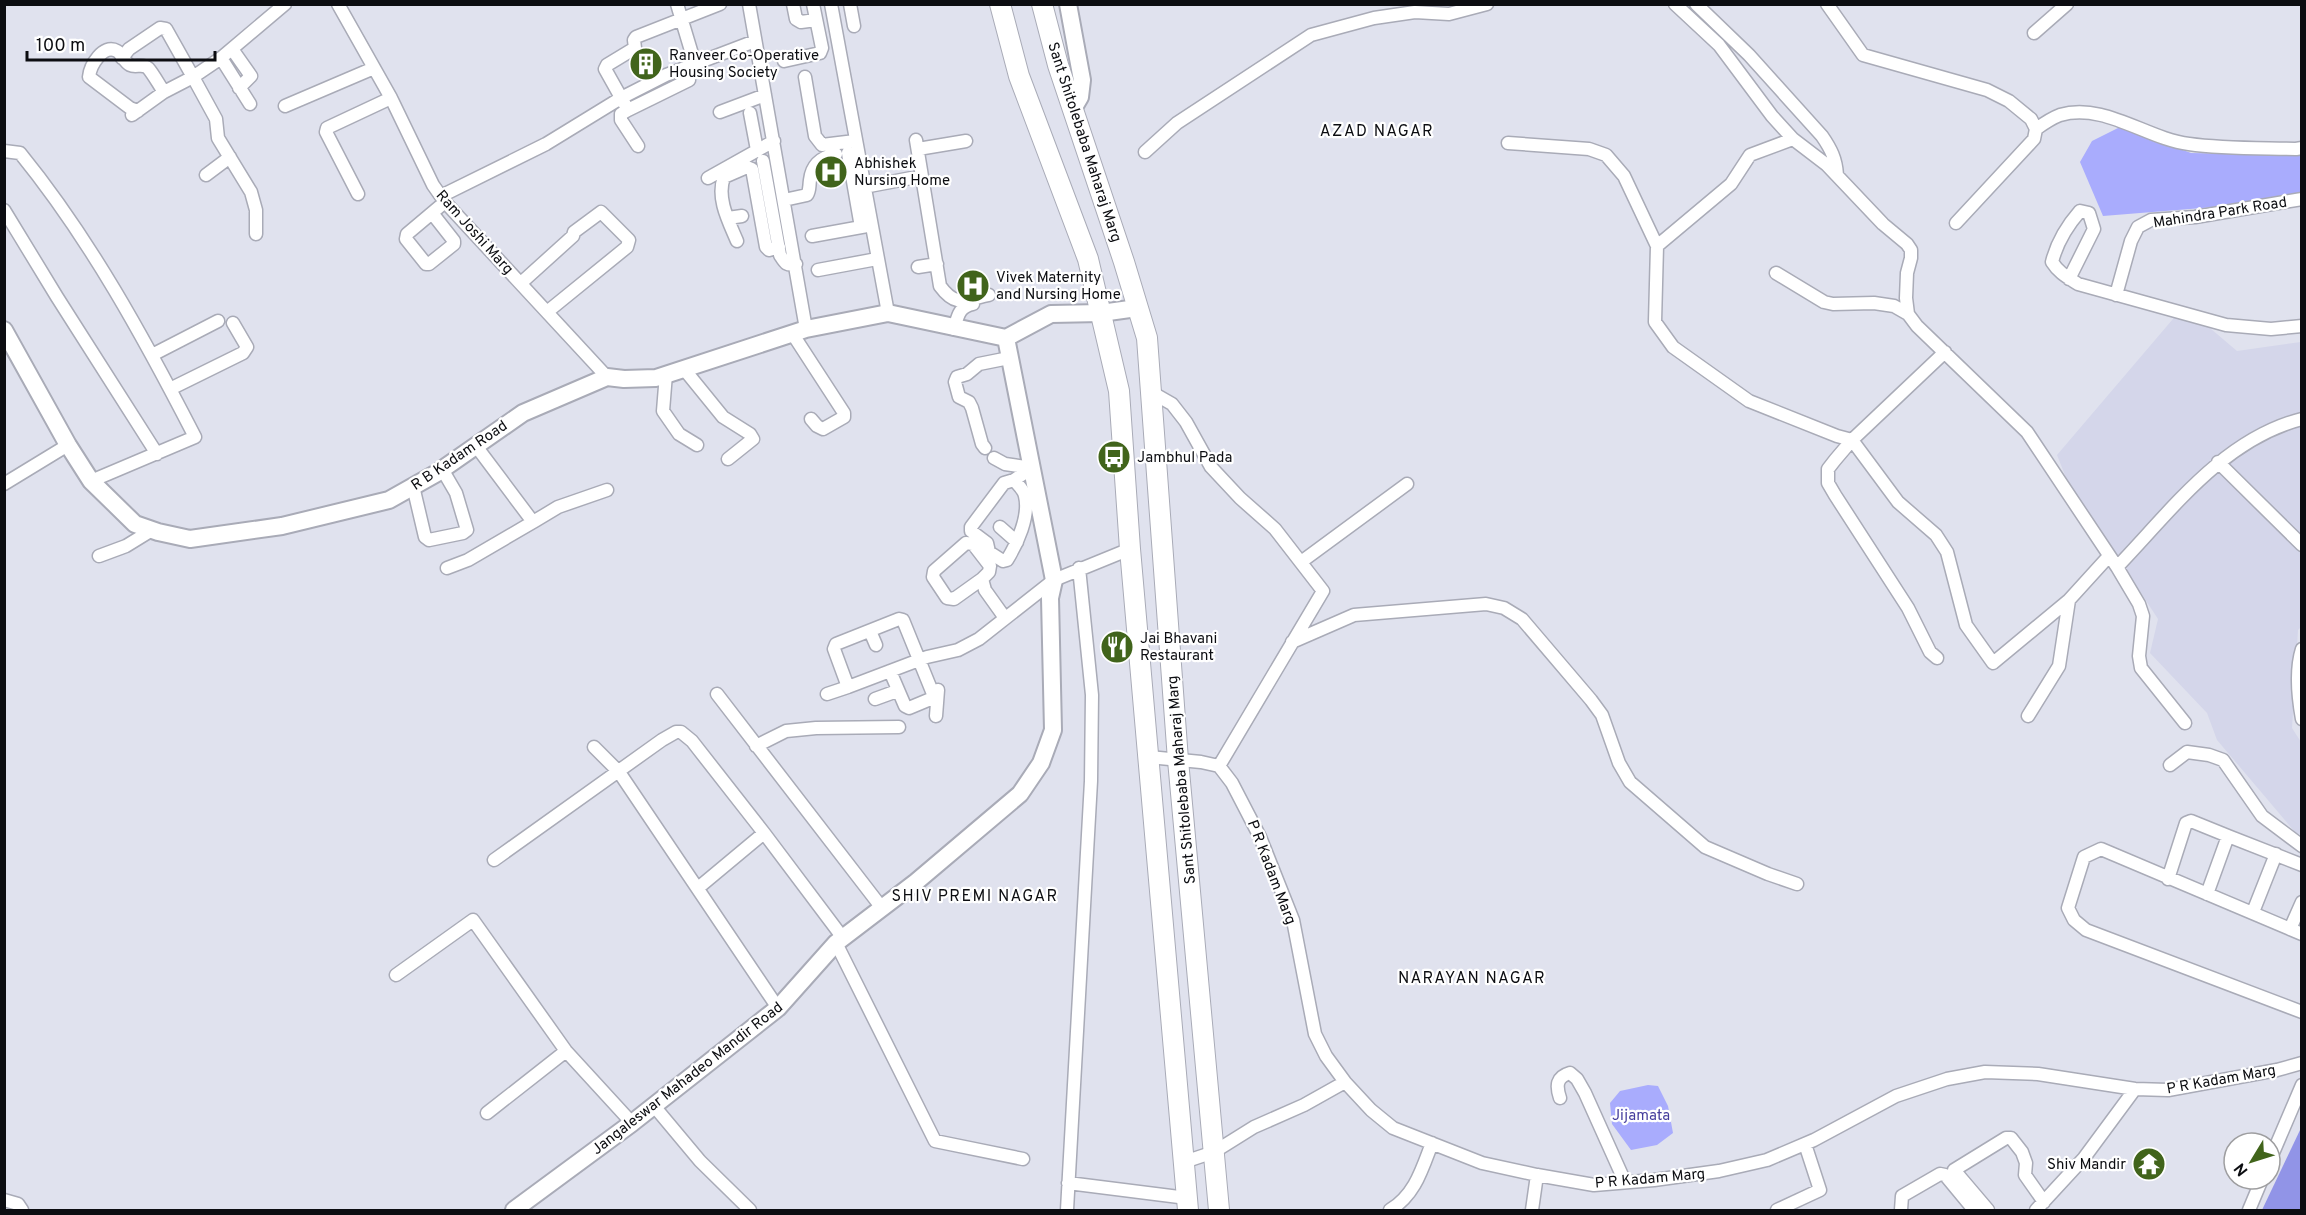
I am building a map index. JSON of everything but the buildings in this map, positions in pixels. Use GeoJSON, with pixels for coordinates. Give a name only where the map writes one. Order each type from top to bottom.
{"type":"FeatureCollection","features":[{"type":"Feature","properties":{"kind":"main road","name":"Sant Shitolebaba Maharaj Marg"},"geometry":{"type":"LineString","coordinates":[[1000,4],[1019,76],[1058,175],[1092,272],[1119,391],[1130,549],[1187,1199]]}},
{"type":"Feature","properties":{"kind":"main road","name":"Sant Shitolebaba Maharaj Marg"},"geometry":{"type":"LineString","coordinates":[[1042,4],[1058,65],[1125,262],[1147,338],[1178,760],[1219,1210]]}},
{"type":"Feature","properties":{"kind":"main road"},"geometry":{"type":"LineString","coordinates":[[1092,272],[1125,262]]}},
{"type":"Feature","properties":{"kind":"main road"},"geometry":{"type":"LineString","coordinates":[[1187,1199],[1217,1190]]}},
{"type":"Feature","properties":{"kind":"street"},"geometry":{"type":"LineString","coordinates":[[164,93],[147,68],[142,65],[127,64],[117,51],[110,50],[101,53],[89,71],[89,77],[135,113],[221,58],[285,4]]}},
{"type":"Feature","properties":{"kind":"street","name":"Ram Joshi Marg"},"geometry":{"type":"LineString","coordinates":[[338,4],[391,98],[433,185],[443,199],[607,377]]}},
{"type":"Feature","properties":{"kind":"street"},"geometry":{"type":"LineString","coordinates":[[677,4],[695,64]]}},
{"type":"Feature","properties":{"kind":"street"},"geometry":{"type":"LineString","coordinates":[[628,110],[605,69],[607,65],[635,48],[636,37],[720,4]]}},
{"type":"Feature","properties":{"kind":"street"},"geometry":{"type":"LineString","coordinates":[[749,4],[796,264],[799,331],[844,413],[844,417],[823,429],[811,419]]}},
{"type":"Feature","properties":{"kind":"street"},"geometry":{"type":"LineString","coordinates":[[793,4],[796,20],[801,22],[816,20]]}},
{"type":"Feature","properties":{"kind":"street"},"geometry":{"type":"LineString","coordinates":[[784,61],[820,53],[822,48],[813,4]]}},
{"type":"Feature","properties":{"kind":"street"},"geometry":{"type":"LineString","coordinates":[[831,4],[864,187],[866,226]]}},
{"type":"Feature","properties":{"kind":"street"},"geometry":{"type":"LineString","coordinates":[[850,4],[854,26]]}},
{"type":"Feature","properties":{"kind":"street"},"geometry":{"type":"LineString","coordinates":[[1068,4],[1082,80],[1080,97],[1073,109]]}},
{"type":"Feature","properties":{"kind":"street"},"geometry":{"type":"LineString","coordinates":[[1145,152],[1177,123],[1311,35],[1374,18],[1415,12],[1449,14],[1487,4]]}},
{"type":"Feature","properties":{"kind":"street"},"geometry":{"type":"LineString","coordinates":[[1675,4],[1719,45],[1772,117],[1793,139],[1827,165],[1883,224],[1907,244],[1911,250],[1906,298],[1908,314]]}},
{"type":"Feature","properties":{"kind":"street"},"geometry":{"type":"LineString","coordinates":[[1696,4],[1749,55],[1822,136],[1830,147],[1836,162],[1837,175]]}},
{"type":"Feature","properties":{"kind":"street"},"geometry":{"type":"LineString","coordinates":[[1827,4],[1863,55],[1987,90],[2009,101],[2031,119],[2036,129],[2034,139],[1956,223]]}},
{"type":"Feature","properties":{"kind":"street"},"geometry":{"type":"LineString","coordinates":[[2034,33],[2067,4]]}},
{"type":"Feature","properties":{"kind":"street"},"geometry":{"type":"LineString","coordinates":[[122,58],[129,49],[160,28],[166,29],[216,119],[218,138],[252,192],[256,210],[256,234]]}},
{"type":"Feature","properties":{"kind":"street"},"geometry":{"type":"LineString","coordinates":[[432,213],[443,199],[546,144],[621,98],[666,75],[756,41]]}},
{"type":"Feature","properties":{"kind":"street"},"geometry":{"type":"LineString","coordinates":[[232,49],[251,76],[239,88]]}},
{"type":"Feature","properties":{"kind":"street"},"geometry":{"type":"LineString","coordinates":[[221,58],[250,104]]}},
{"type":"Feature","properties":{"kind":"street"},"geometry":{"type":"LineString","coordinates":[[285,106],[374,68]]}},
{"type":"Feature","properties":{"kind":"street"},"geometry":{"type":"LineString","coordinates":[[666,75],[674,88]]}},
{"type":"Feature","properties":{"kind":"street"},"geometry":{"type":"LineString","coordinates":[[805,77],[815,136],[819,142],[822,145],[855,141]]}},
{"type":"Feature","properties":{"kind":"street"},"geometry":{"type":"LineString","coordinates":[[638,146],[621,120],[621,114],[689,80]]}},
{"type":"Feature","properties":{"kind":"street"},"geometry":{"type":"LineString","coordinates":[[645,86],[652,99]]}},
{"type":"Feature","properties":{"kind":"street"},"geometry":{"type":"LineString","coordinates":[[720,112],[765,94]]}},
{"type":"Feature","properties":{"kind":"street"},"geometry":{"type":"LineString","coordinates":[[358,194],[326,132],[327,128],[391,98]]}},
{"type":"Feature","properties":{"kind":"street"},"geometry":{"type":"LineString","coordinates":[[2036,129],[2059,116],[2081,112],[2116,119],[2148,134],[2188,144],[2301,148]]}},
{"type":"Feature","properties":{"kind":"street"},"geometry":{"type":"LineString","coordinates":[[750,113],[779,247],[784,263],[796,264]]}},
{"type":"Feature","properties":{"kind":"street"},"geometry":{"type":"LineString","coordinates":[[1658,246],[1731,184],[1750,155],[1793,139]]}},
{"type":"Feature","properties":{"kind":"street"},"geometry":{"type":"LineString","coordinates":[[708,178],[760,155],[774,141]]}},
{"type":"Feature","properties":{"kind":"street"},"geometry":{"type":"LineString","coordinates":[[966,141],[917,145],[940,286],[954,301],[962,304],[978,303]]}},
{"type":"Feature","properties":{"kind":"street"},"geometry":{"type":"LineString","coordinates":[[1508,143],[1588,149],[1606,155],[1624,176],[1658,246],[1655,322],[1673,347],[1749,401],[1852,440],[1898,502],[1936,535],[1947,552],[1966,625],[1993,663],[2069,600],[2109,556]]}},
{"type":"Feature","properties":{"kind":"street"},"geometry":{"type":"LineString","coordinates":[[4,151],[20,153],[75,225],[152,355],[195,437],[91,481]]}},
{"type":"Feature","properties":{"kind":"street"},"geometry":{"type":"LineString","coordinates":[[784,200],[807,195],[810,192],[810,179],[817,162],[825,156],[842,154],[878,260],[888,312]]}},
{"type":"Feature","properties":{"kind":"street"},"geometry":{"type":"LineString","coordinates":[[206,175],[230,157]]}},
{"type":"Feature","properties":{"kind":"street"},"geometry":{"type":"LineString","coordinates":[[737,242],[723,202],[722,183],[724,177],[747,167],[752,170],[766,247],[769,250],[779,247]]}},
{"type":"Feature","properties":{"kind":"street"},"geometry":{"type":"LineString","coordinates":[[864,187],[922,176]]}},
{"type":"Feature","properties":{"kind":"street","name":"Mahindra Park Road"},"geometry":{"type":"LineString","coordinates":[[2116,295],[2131,241],[2138,227],[2151,220],[2195,216],[2301,199]]}},
{"type":"Feature","properties":{"kind":"street"},"geometry":{"type":"LineString","coordinates":[[4,210],[157,454]]}},
{"type":"Feature","properties":{"kind":"street"},"geometry":{"type":"LineString","coordinates":[[2069,279],[2094,229],[2089,213],[2080,211],[2056,245],[2052,262],[2059,273],[2069,279],[2078,284],[2226,326],[2271,329],[2301,326]]}},
{"type":"Feature","properties":{"kind":"street"},"geometry":{"type":"LineString","coordinates":[[520,283],[573,236],[574,232],[601,212],[629,240],[627,247],[547,312]]}},
{"type":"Feature","properties":{"kind":"street"},"geometry":{"type":"LineString","coordinates":[[728,218],[742,216]]}},
{"type":"Feature","properties":{"kind":"street"},"geometry":{"type":"LineString","coordinates":[[812,236],[866,226]]}},
{"type":"Feature","properties":{"kind":"street"},"geometry":{"type":"LineString","coordinates":[[818,270],[878,260]]}},
{"type":"Feature","properties":{"kind":"street"},"geometry":{"type":"LineString","coordinates":[[918,267],[937,264]]}},
{"type":"Feature","properties":{"kind":"street"},"geometry":{"type":"LineString","coordinates":[[1776,273],[1824,302],[1833,304],[1874,303],[1894,306],[1908,314],[1917,326],[2027,432],[2139,604],[2143,616],[2139,656],[2141,668],[2185,723]]}},
{"type":"Feature","properties":{"kind":"street"},"geometry":{"type":"LineString","coordinates":[[962,304],[989,295]]}},
{"type":"Feature","properties":{"kind":"street"},"geometry":{"type":"LineString","coordinates":[[954,329],[962,304]]}},
{"type":"Feature","properties":{"kind":"street"},"geometry":{"type":"LineString","coordinates":[[1006,338],[1051,314],[1101,313],[1137,308]]}},
{"type":"Feature","properties":{"kind":"street","name":"R B Kadam Road"},"geometry":{"type":"LineString","coordinates":[[4,330],[68,445],[91,481],[135,524],[190,539],[282,526],[389,500],[442,470],[522,413],[607,377],[656,378],[799,331],[888,312],[954,329],[1006,338]]}},
{"type":"Feature","properties":{"kind":"street"},"geometry":{"type":"LineString","coordinates":[[152,355],[218,321]]}},
{"type":"Feature","properties":{"kind":"street"},"geometry":{"type":"LineString","coordinates":[[170,389],[243,353],[247,347],[233,323]]}},
{"type":"Feature","properties":{"kind":"street","name":"Jangaleswar Mahadeo Mandir Road"},"geometry":{"type":"LineString","coordinates":[[524,1208],[778,1008],[839,940],[916,882],[1020,794],[1041,763],[1053,730],[1050,598],[1054,580],[1006,338]]}},
{"type":"Feature","properties":{"kind":"street"},"geometry":{"type":"LineString","coordinates":[[1937,658],[1930,652],[1908,608],[1828,483],[1828,469],[1852,440],[1945,352]]}},
{"type":"Feature","properties":{"kind":"street"},"geometry":{"type":"LineString","coordinates":[[985,448],[972,408],[969,402],[959,397],[955,381],[957,377],[967,374],[978,364],[1009,358]]}},
{"type":"Feature","properties":{"kind":"street"},"geometry":{"type":"LineString","coordinates":[[684,369],[723,417],[750,434],[753,439],[728,459]]}},
{"type":"Feature","properties":{"kind":"street"},"geometry":{"type":"LineString","coordinates":[[666,374],[663,411],[679,435],[697,445]]}},
{"type":"Feature","properties":{"kind":"street"},"geometry":{"type":"LineString","coordinates":[[1149,758],[1201,762],[1219,766],[1323,591],[1275,528],[1239,498],[1211,467],[1186,422],[1172,404],[1151,392]]}},
{"type":"Feature","properties":{"kind":"street"},"geometry":{"type":"LineString","coordinates":[[2117,567],[2218,462],[2252,438],[2301,419]]}},
{"type":"Feature","properties":{"kind":"street"},"geometry":{"type":"LineString","coordinates":[[4,484],[68,445]]}},
{"type":"Feature","properties":{"kind":"street"},"geometry":{"type":"LineString","coordinates":[[476,446],[533,522]]}},
{"type":"Feature","properties":{"kind":"street"},"geometry":{"type":"LineString","coordinates":[[994,458],[1005,464],[1032,468]]}},
{"type":"Feature","properties":{"kind":"street"},"geometry":{"type":"LineString","coordinates":[[2218,462],[2301,545]]}},
{"type":"Feature","properties":{"kind":"street"},"geometry":{"type":"LineString","coordinates":[[1014,480],[1026,499],[1025,515],[1017,542],[1007,560],[1003,561],[989,552],[987,543],[971,531],[971,527],[1004,483],[1014,480],[1032,468]]}},
{"type":"Feature","properties":{"kind":"street"},"geometry":{"type":"LineString","coordinates":[[413,486],[425,537],[429,540],[463,533],[467,530],[456,493],[442,470]]}},
{"type":"Feature","properties":{"kind":"street"},"geometry":{"type":"LineString","coordinates":[[1301,562],[1407,483]]}},
{"type":"Feature","properties":{"kind":"street"},"geometry":{"type":"LineString","coordinates":[[447,568],[468,560],[558,507],[607,490]]}},
{"type":"Feature","properties":{"kind":"street"},"geometry":{"type":"LineString","coordinates":[[1000,527],[1017,542]]}},
{"type":"Feature","properties":{"kind":"street"},"geometry":{"type":"LineString","coordinates":[[99,556],[126,546],[152,530]]}},
{"type":"Feature","properties":{"kind":"street"},"geometry":{"type":"LineString","coordinates":[[966,543],[973,544],[990,566],[989,572],[982,579],[954,598],[947,598],[933,577],[934,571],[966,543]]}},
{"type":"Feature","properties":{"kind":"street"},"geometry":{"type":"LineString","coordinates":[[827,694],[923,658],[958,650],[979,639],[1054,580],[1130,549]]}},
{"type":"Feature","properties":{"kind":"street"},"geometry":{"type":"LineString","coordinates":[[1067,1210],[1091,782],[1092,695],[1079,568]]}},
{"type":"Feature","properties":{"kind":"street"},"geometry":{"type":"LineString","coordinates":[[982,579],[985,590],[1005,618]]}},
{"type":"Feature","properties":{"kind":"street"},"geometry":{"type":"LineString","coordinates":[[2028,716],[2059,666],[2069,600]]}},
{"type":"Feature","properties":{"kind":"street"},"geometry":{"type":"LineString","coordinates":[[1292,642],[1354,615],[1486,604],[1504,608],[1522,619],[1602,715],[1619,763],[1630,782],[1705,846],[1768,874],[1797,884]]}},
{"type":"Feature","properties":{"kind":"street"},"geometry":{"type":"LineString","coordinates":[[848,687],[834,649],[836,644],[899,619],[903,620],[937,685],[936,716]]}},
{"type":"Feature","properties":{"kind":"street"},"geometry":{"type":"LineString","coordinates":[[870,631],[876,645]]}},
{"type":"Feature","properties":{"kind":"street"},"geometry":{"type":"LineString","coordinates":[[2301,649],[2298,701],[2301,719]]}},
{"type":"Feature","properties":{"kind":"street"},"geometry":{"type":"LineString","coordinates":[[890,671],[897,691],[905,706],[909,708],[933,698],[923,658]]}},
{"type":"Feature","properties":{"kind":"street"},"geometry":{"type":"LineString","coordinates":[[875,699],[897,691]]}},
{"type":"Feature","properties":{"kind":"street"},"geometry":{"type":"LineString","coordinates":[[717,694],[882,908]]}},
{"type":"Feature","properties":{"kind":"street"},"geometry":{"type":"LineString","coordinates":[[756,746],[786,731],[826,727],[899,727]]}},
{"type":"Feature","properties":{"kind":"street"},"geometry":{"type":"LineString","coordinates":[[494,860],[669,736],[681,732],[692,741],[764,832],[839,940],[935,1141],[1023,1159]]}},
{"type":"Feature","properties":{"kind":"street"},"geometry":{"type":"LineString","coordinates":[[594,747],[619,772],[778,1008]]}},
{"type":"Feature","properties":{"kind":"street"},"geometry":{"type":"LineString","coordinates":[[2170,765],[2187,752],[2209,755],[2223,760],[2262,816],[2301,846]]}},
{"type":"Feature","properties":{"kind":"street","name":"P R Kadam Marg"},"geometry":{"type":"LineString","coordinates":[[1219,766],[1232,783],[1260,837],[1293,920],[1315,1034],[1326,1056],[1345,1082],[1371,1110],[1393,1128],[1482,1163],[1537,1176],[1594,1185],[1719,1171],[1767,1160],[1805,1144],[1896,1096],[1947,1079],[1985,1072],[2038,1074],[2135,1089],[2168,1090],[2277,1070],[2301,1063]]}},
{"type":"Feature","properties":{"kind":"street"},"geometry":{"type":"LineString","coordinates":[[2168,879],[2186,823],[2192,821],[2301,865]]}},
{"type":"Feature","properties":{"kind":"street"},"geometry":{"type":"LineString","coordinates":[[698,888],[764,832]]}},
{"type":"Feature","properties":{"kind":"street"},"geometry":{"type":"LineString","coordinates":[[2207,894],[2228,837]]}},
{"type":"Feature","properties":{"kind":"street"},"geometry":{"type":"LineString","coordinates":[[2301,902],[2296,932],[2101,849],[2085,857],[2068,908],[2074,920],[2086,930],[2301,1012]]}},
{"type":"Feature","properties":{"kind":"street"},"geometry":{"type":"LineString","coordinates":[[2253,912],[2276,854]]}},
{"type":"Feature","properties":{"kind":"street"},"geometry":{"type":"LineString","coordinates":[[396,975],[472,920],[566,1051],[632,1123]]}},
{"type":"Feature","properties":{"kind":"street"},"geometry":{"type":"LineString","coordinates":[[487,1113],[566,1051]]}},
{"type":"Feature","properties":{"kind":"street"},"geometry":{"type":"LineString","coordinates":[[1560,1098],[1556,1087],[1558,1080],[1570,1073],[1577,1079],[1585,1093],[1625,1182]]}},
{"type":"Feature","properties":{"kind":"street"},"geometry":{"type":"LineString","coordinates":[[1184,1162],[1214,1152],[1254,1127],[1304,1105],[1345,1082]]}},
{"type":"Feature","properties":{"kind":"street"},"geometry":{"type":"LineString","coordinates":[[2282,1131],[2301,1085]]}},
{"type":"Feature","properties":{"kind":"street"},"geometry":{"type":"LineString","coordinates":[[1988,1210],[1954,1170],[2006,1138],[2011,1138],[2022,1152],[2026,1162],[2025,1175],[2040,1206],[2084,1158],[2135,1089]]}},
{"type":"Feature","properties":{"kind":"street"},"geometry":{"type":"LineString","coordinates":[[654,1106],[743,1208]]}},
{"type":"Feature","properties":{"kind":"street"},"geometry":{"type":"LineString","coordinates":[[1398,1209],[1418,1179],[1432,1143]]}},
{"type":"Feature","properties":{"kind":"street"},"geometry":{"type":"LineString","coordinates":[[1777,1210],[1820,1190],[1805,1144]]}},
{"type":"Feature","properties":{"kind":"street"},"geometry":{"type":"LineString","coordinates":[[1901,1210],[1902,1196],[1940,1174],[1945,1175],[1974,1210]]}},
{"type":"Feature","properties":{"kind":"street"},"geometry":{"type":"LineString","coordinates":[[1532,1210],[1537,1176]]}},
{"type":"Feature","properties":{"kind":"street"},"geometry":{"type":"LineString","coordinates":[[1068,1183],[1187,1199]]}},
{"type":"Feature","properties":{"kind":"street"},"geometry":{"type":"LineString","coordinates":[[2249,1210],[2257,1191]]}},
{"type":"Feature","properties":{"kind":"street"},"geometry":{"type":"LineString","coordinates":[[4,1200],[18,1204],[22,1210]]}},
{"type":"Feature","properties":{"kind":"shaded area"},"geometry":{"type":"Polygon","coordinates":[[[2184,306],[2237,351],[2301,342],[2302,626],[2298,630],[2292,728],[2301,742],[2301,835],[2295,832],[2217,740],[2207,713],[2150,653],[2158,619],[2067,480],[2057,455],[2184,306]]]}},
{"type":"Feature","properties":{"kind":"shaded area"},"geometry":{"type":"Polygon","coordinates":[[[2301,1128],[2301,1210],[2262,1210],[2271,1191],[2282,1191],[2282,1168],[2301,1128]]]}},
{"type":"Feature","properties":{"kind":"green space"},"geometry":{"type":"Polygon","coordinates":[[[2120,127],[2191,153],[2294,155],[2301,152],[2301,195],[2227,206],[2103,216],[2080,162],[2092,141],[2120,127]]]}},
{"type":"Feature","properties":{"kind":"green space","name":"Jijamata"},"geometry":{"type":"Polygon","coordinates":[[[1648,1085],[1658,1086],[1668,1106],[1673,1133],[1657,1145],[1631,1150],[1612,1124],[1610,1103],[1620,1091],[1648,1085]]]}},
{"type":"Feature","properties":{"kind":"place","name":"Ranveer Co-Operative Housing Society"},"geometry":{"type":"Point","coordinates":[646,64]}},
{"type":"Feature","properties":{"kind":"place","name":"Abhishek Nursing Home"},"geometry":{"type":"Point","coordinates":[831,172]}},
{"type":"Feature","properties":{"kind":"place","name":"Vivek Maternity and Nursing Home"},"geometry":{"type":"Point","coordinates":[973,286]}},
{"type":"Feature","properties":{"kind":"place","name":"Jambhul Pada"},"geometry":{"type":"Point","coordinates":[1114,457]}},
{"type":"Feature","properties":{"kind":"place","name":"Jai Bhavani Restaurant"},"geometry":{"type":"Point","coordinates":[1117,647]}},
{"type":"Feature","properties":{"kind":"place","name":"Shiv Mandir"},"geometry":{"type":"Point","coordinates":[2149,1164]}},
{"type":"Feature","properties":{"kind":"district","name":"AZAD NAGAR"},"geometry":{"type":"Point","coordinates":[1377,130]}},
{"type":"Feature","properties":{"kind":"district","name":"SHIV PREMI NAGAR"},"geometry":{"type":"Point","coordinates":[975,895]}},
{"type":"Feature","properties":{"kind":"district","name":"NARAYAN NAGAR"},"geometry":{"type":"Point","coordinates":[1472,977]}}]}
